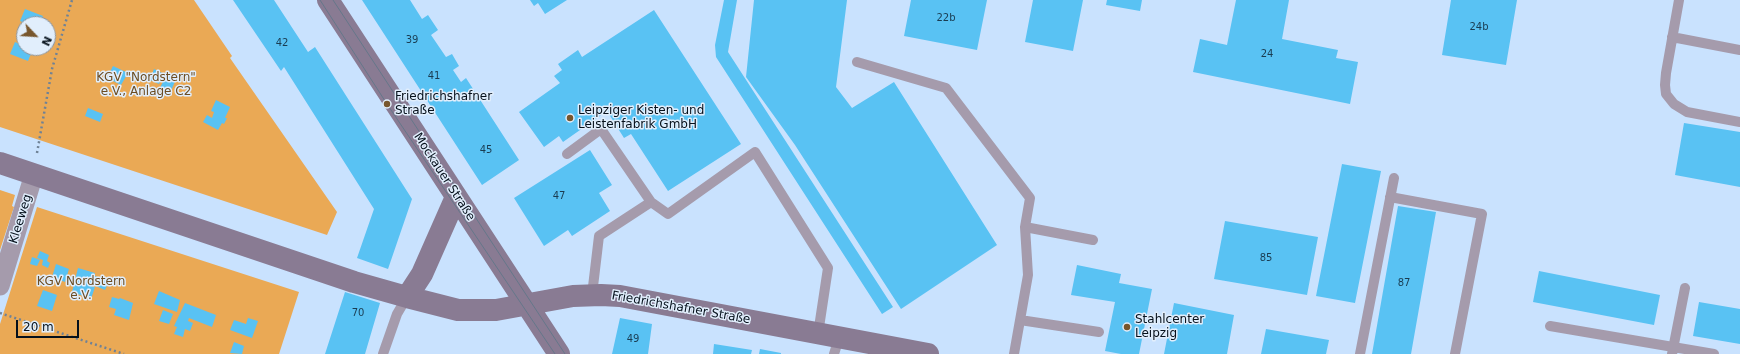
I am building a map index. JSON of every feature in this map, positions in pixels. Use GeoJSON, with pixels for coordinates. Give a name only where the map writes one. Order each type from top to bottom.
{"type":"FeatureCollection","features":[{"type":"Feature","properties":{"kind":"main road","name":"Mockauer Straße"},"geometry":{"type":"LineString","coordinates":[[328,0],[559,354]]}},
{"type":"Feature","properties":{"kind":"main road","name":"Friedrichshafner Straße"},"geometry":{"type":"LineString","coordinates":[[0,163],[354,282],[407,298],[458,310],[485,311],[574,296],[620,296],[831,342],[928,354]]}},
{"type":"Feature","properties":{"kind":"main road"},"geometry":{"type":"LineString","coordinates":[[407,298],[422,274],[456,197]]}},
{"type":"Feature","properties":{"kind":"street","name":"Kleeweg"},"geometry":{"type":"LineString","coordinates":[[0,286],[34,174]]}},
{"type":"Feature","properties":{"kind":"lane"},"geometry":{"type":"LineString","coordinates":[[1679,0],[1664,85],[1669,99],[1680,109],[1687,112],[1740,122]]}},
{"type":"Feature","properties":{"kind":"lane"},"geometry":{"type":"LineString","coordinates":[[1672,37],[1740,50]]}},
{"type":"Feature","properties":{"kind":"lane"},"geometry":{"type":"LineString","coordinates":[[857,62],[946,88],[1030,198],[1025,227],[1028,276],[1014,354]]}},
{"type":"Feature","properties":{"kind":"lane"},"geometry":{"type":"LineString","coordinates":[[567,154],[602,129],[651,202],[668,214],[756,152],[828,268],[831,342]]}},
{"type":"Feature","properties":{"kind":"lane"},"geometry":{"type":"LineString","coordinates":[[1360,354],[1394,178]]}},
{"type":"Feature","properties":{"kind":"lane"},"geometry":{"type":"LineString","coordinates":[[1390,197],[1482,214],[1455,354]]}},
{"type":"Feature","properties":{"kind":"lane"},"geometry":{"type":"LineString","coordinates":[[592,295],[598,236],[651,202]]}},
{"type":"Feature","properties":{"kind":"lane"},"geometry":{"type":"LineString","coordinates":[[1025,227],[1093,240]]}},
{"type":"Feature","properties":{"kind":"lane"},"geometry":{"type":"LineString","coordinates":[[1673,351],[1685,288]]}},
{"type":"Feature","properties":{"kind":"lane"},"geometry":{"type":"LineString","coordinates":[[384,354],[397,314],[407,298]]}},
{"type":"Feature","properties":{"kind":"lane"},"geometry":{"type":"LineString","coordinates":[[1020,320],[1099,332]]}},
{"type":"Feature","properties":{"kind":"lane"},"geometry":{"type":"LineString","coordinates":[[1550,326],[1673,351],[1714,354]]}},
{"type":"Feature","properties":{"kind":"path"},"geometry":{"type":"LineString","coordinates":[[34,174],[38,139],[52,69],[72,0]]}},
{"type":"Feature","properties":{"kind":"path"},"geometry":{"type":"LineString","coordinates":[[0,314],[124,354]]}},
{"type":"Feature","properties":{"kind":"green space","name":"KGV \"Nordstern\" e.V., Anlage C2"},"geometry":{"type":"Polygon","coordinates":[[[0,0],[194,0],[232,56],[230,58],[337,212],[327,235],[0,127],[0,0]]]}},
{"type":"Feature","properties":{"kind":"green space"},"geometry":{"type":"Polygon","coordinates":[[[0,190],[15,195],[12,206],[14,207],[0,250],[0,190]]]}},
{"type":"Feature","properties":{"kind":"green space","name":"KGV Nordstern e.V."},"geometry":{"type":"Polygon","coordinates":[[[37,207],[299,292],[279,354],[0,354],[0,324],[37,207]]]}},
{"type":"Feature","properties":{"kind":"building"},"geometry":{"type":"Polygon","coordinates":[[[233,0],[274,0],[308,52],[315,47],[412,199],[388,269],[357,258],[374,209],[284,67],[281,71],[233,0]]]}},
{"type":"Feature","properties":{"kind":"building"},"geometry":{"type":"Polygon","coordinates":[[[362,0],[410,0],[422,19],[428,15],[438,30],[431,35],[446,57],[452,54],[459,66],[453,70],[461,82],[466,78],[519,160],[482,185],[362,0]]]}},
{"type":"Feature","properties":{"kind":"building"},"geometry":{"type":"Polygon","coordinates":[[[530,0],[567,0],[545,14],[538,3],[534,6],[530,0]]]}},
{"type":"Feature","properties":{"kind":"building"},"geometry":{"type":"Polygon","coordinates":[[[724,0],[737,0],[728,52],[893,307],[882,314],[716,57],[715,45],[724,0]]]}},
{"type":"Feature","properties":{"kind":"building"},"geometry":{"type":"Polygon","coordinates":[[[754,0],[847,0],[836,87],[852,108],[894,82],[997,245],[901,309],[795,145],[746,77],[754,0]]]}},
{"type":"Feature","properties":{"kind":"building"},"geometry":{"type":"Polygon","coordinates":[[[911,0],[987,0],[977,50],[904,36],[911,0]]]}},
{"type":"Feature","properties":{"kind":"building"},"geometry":{"type":"Polygon","coordinates":[[[1033,0],[1083,0],[1073,51],[1025,42],[1033,0]]]}},
{"type":"Feature","properties":{"kind":"building"},"geometry":{"type":"Polygon","coordinates":[[[1107,0],[1142,0],[1140,11],[1106,5],[1107,0]]]}},
{"type":"Feature","properties":{"kind":"building"},"geometry":{"type":"Polygon","coordinates":[[[1236,0],[1289,0],[1282,39],[1338,50],[1336,58],[1358,62],[1350,104],[1193,72],[1200,39],[1227,45],[1236,0]]]}},
{"type":"Feature","properties":{"kind":"building"},"geometry":{"type":"Polygon","coordinates":[[[1451,0],[1517,0],[1506,65],[1442,55],[1451,0]]]}},
{"type":"Feature","properties":{"kind":"building"},"geometry":{"type":"Polygon","coordinates":[[[25,9],[43,16],[22,16],[25,9]]]}},
{"type":"Feature","properties":{"kind":"building"},"geometry":{"type":"Polygon","coordinates":[[[654,10],[741,144],[668,191],[631,134],[624,138],[607,111],[563,142],[559,136],[544,147],[519,112],[560,83],[554,76],[562,70],[558,64],[578,50],[582,57],[654,10]]]}},
{"type":"Feature","properties":{"kind":"building"},"geometry":{"type":"Polygon","coordinates":[[[15,42],[16,56],[30,56],[28,61],[10,54],[15,42]]]}},
{"type":"Feature","properties":{"kind":"building"},"geometry":{"type":"Polygon","coordinates":[[[113,66],[128,73],[121,85],[107,78],[113,66]]]}},
{"type":"Feature","properties":{"kind":"building"},"geometry":{"type":"Polygon","coordinates":[[[154,69],[164,74],[159,84],[150,80],[154,69]]]}},
{"type":"Feature","properties":{"kind":"building"},"geometry":{"type":"Polygon","coordinates":[[[167,73],[177,77],[170,93],[160,88],[167,73]]]}},
{"type":"Feature","properties":{"kind":"building"},"geometry":{"type":"Polygon","coordinates":[[[216,100],[230,107],[224,124],[222,123],[218,130],[203,122],[207,115],[212,118],[214,112],[211,111],[216,100]]]}},
{"type":"Feature","properties":{"kind":"building"},"geometry":{"type":"Polygon","coordinates":[[[88,108],[103,114],[100,122],[85,116],[88,108]]]}},
{"type":"Feature","properties":{"kind":"building"},"geometry":{"type":"Polygon","coordinates":[[[1684,123],[1740,132],[1740,187],[1675,175],[1684,123]]]}},
{"type":"Feature","properties":{"kind":"building"},"geometry":{"type":"Polygon","coordinates":[[[590,150],[612,185],[599,193],[610,211],[572,236],[568,230],[544,246],[514,198],[590,150]]]}},
{"type":"Feature","properties":{"kind":"building"},"geometry":{"type":"Polygon","coordinates":[[[1342,164],[1381,171],[1355,303],[1316,296],[1342,164]]]}},
{"type":"Feature","properties":{"kind":"building"},"geometry":{"type":"Polygon","coordinates":[[[1398,206],[1436,212],[1411,354],[1372,354],[1398,206]]]}},
{"type":"Feature","properties":{"kind":"building"},"geometry":{"type":"Polygon","coordinates":[[[1225,221],[1318,237],[1307,295],[1214,279],[1225,221]]]}},
{"type":"Feature","properties":{"kind":"building"},"geometry":{"type":"Polygon","coordinates":[[[40,251],[49,255],[47,261],[50,263],[48,268],[42,265],[43,260],[37,258],[40,251]]]}},
{"type":"Feature","properties":{"kind":"building"},"geometry":{"type":"Polygon","coordinates":[[[32,257],[40,260],[37,266],[30,264],[32,257]]]}},
{"type":"Feature","properties":{"kind":"building"},"geometry":{"type":"Polygon","coordinates":[[[56,264],[69,269],[65,282],[52,277],[56,264]]]}},
{"type":"Feature","properties":{"kind":"building","name":"Stahlcenter Leipzig"},"geometry":{"type":"Polygon","coordinates":[[[1077,265],[1121,274],[1119,283],[1152,289],[1139,354],[1121,354],[1105,351],[1115,302],[1071,295],[1077,265]]]}},
{"type":"Feature","properties":{"kind":"building"},"geometry":{"type":"Polygon","coordinates":[[[78,268],[95,273],[91,286],[95,287],[91,299],[72,292],[78,268]]]}},
{"type":"Feature","properties":{"kind":"building"},"geometry":{"type":"Polygon","coordinates":[[[1539,271],[1660,295],[1654,325],[1533,302],[1539,271]]]}},
{"type":"Feature","properties":{"kind":"building"},"geometry":{"type":"Polygon","coordinates":[[[95,276],[109,281],[105,290],[91,284],[95,276]]]}},
{"type":"Feature","properties":{"kind":"building"},"geometry":{"type":"Polygon","coordinates":[[[43,290],[57,295],[52,311],[37,306],[43,290]]]}},
{"type":"Feature","properties":{"kind":"building"},"geometry":{"type":"Polygon","coordinates":[[[159,291],[180,300],[177,312],[154,304],[159,291]]]}},
{"type":"Feature","properties":{"kind":"building"},"geometry":{"type":"Polygon","coordinates":[[[345,292],[380,303],[365,354],[325,354],[345,292]]]}},
{"type":"Feature","properties":{"kind":"building"},"geometry":{"type":"Polygon","coordinates":[[[112,297],[120,298],[133,303],[129,320],[114,315],[116,309],[109,307],[112,297]]]}},
{"type":"Feature","properties":{"kind":"building"},"geometry":{"type":"Polygon","coordinates":[[[1699,302],[1740,309],[1740,344],[1693,336],[1699,302]]]}},
{"type":"Feature","properties":{"kind":"building"},"geometry":{"type":"Polygon","coordinates":[[[185,303],[216,315],[212,327],[189,318],[188,321],[193,323],[190,331],[185,329],[183,337],[174,334],[177,327],[174,326],[185,303]]]}},
{"type":"Feature","properties":{"kind":"building"},"geometry":{"type":"Polygon","coordinates":[[[1174,303],[1234,315],[1227,354],[1164,354],[1174,303]]]}},
{"type":"Feature","properties":{"kind":"building"},"geometry":{"type":"Polygon","coordinates":[[[163,310],[173,314],[169,324],[159,321],[163,310]]]}},
{"type":"Feature","properties":{"kind":"building"},"geometry":{"type":"Polygon","coordinates":[[[248,318],[258,321],[252,338],[230,330],[234,320],[246,324],[248,318]]]}},
{"type":"Feature","properties":{"kind":"building"},"geometry":{"type":"Polygon","coordinates":[[[620,318],[652,324],[648,354],[612,354],[620,318]]]}},
{"type":"Feature","properties":{"kind":"building"},"geometry":{"type":"Polygon","coordinates":[[[1266,329],[1329,340],[1326,354],[1261,354],[1266,329]]]}},
{"type":"Feature","properties":{"kind":"building"},"geometry":{"type":"Polygon","coordinates":[[[234,342],[244,346],[242,354],[230,353],[234,342]]]}},
{"type":"Feature","properties":{"kind":"building"},"geometry":{"type":"Polygon","coordinates":[[[714,344],[752,350],[751,354],[713,354],[714,344]]]}},
{"type":"Feature","properties":{"kind":"building"},"geometry":{"type":"Polygon","coordinates":[[[760,349],[781,353],[781,354],[759,354],[760,349]]]}},
{"type":"Feature","properties":{"kind":"tram line"},"geometry":{"type":"LineString","coordinates":[[320,0],[387,104],[555,354]]}},
{"type":"Feature","properties":{"kind":"tram line"},"geometry":{"type":"LineString","coordinates":[[333,0],[565,354]]}},
{"type":"Feature","properties":{"kind":"place","name":"Friedrichshafner Straße"},"geometry":{"type":"Point","coordinates":[387,104]}},
{"type":"Feature","properties":{"kind":"place","name":"Leipziger Kisten- und Leistenfabrik GmbH"},"geometry":{"type":"Point","coordinates":[570,118]}},
{"type":"Feature","properties":{"kind":"place","name":"Stahlcenter Leipzig"},"geometry":{"type":"Point","coordinates":[1127,327]}}]}
